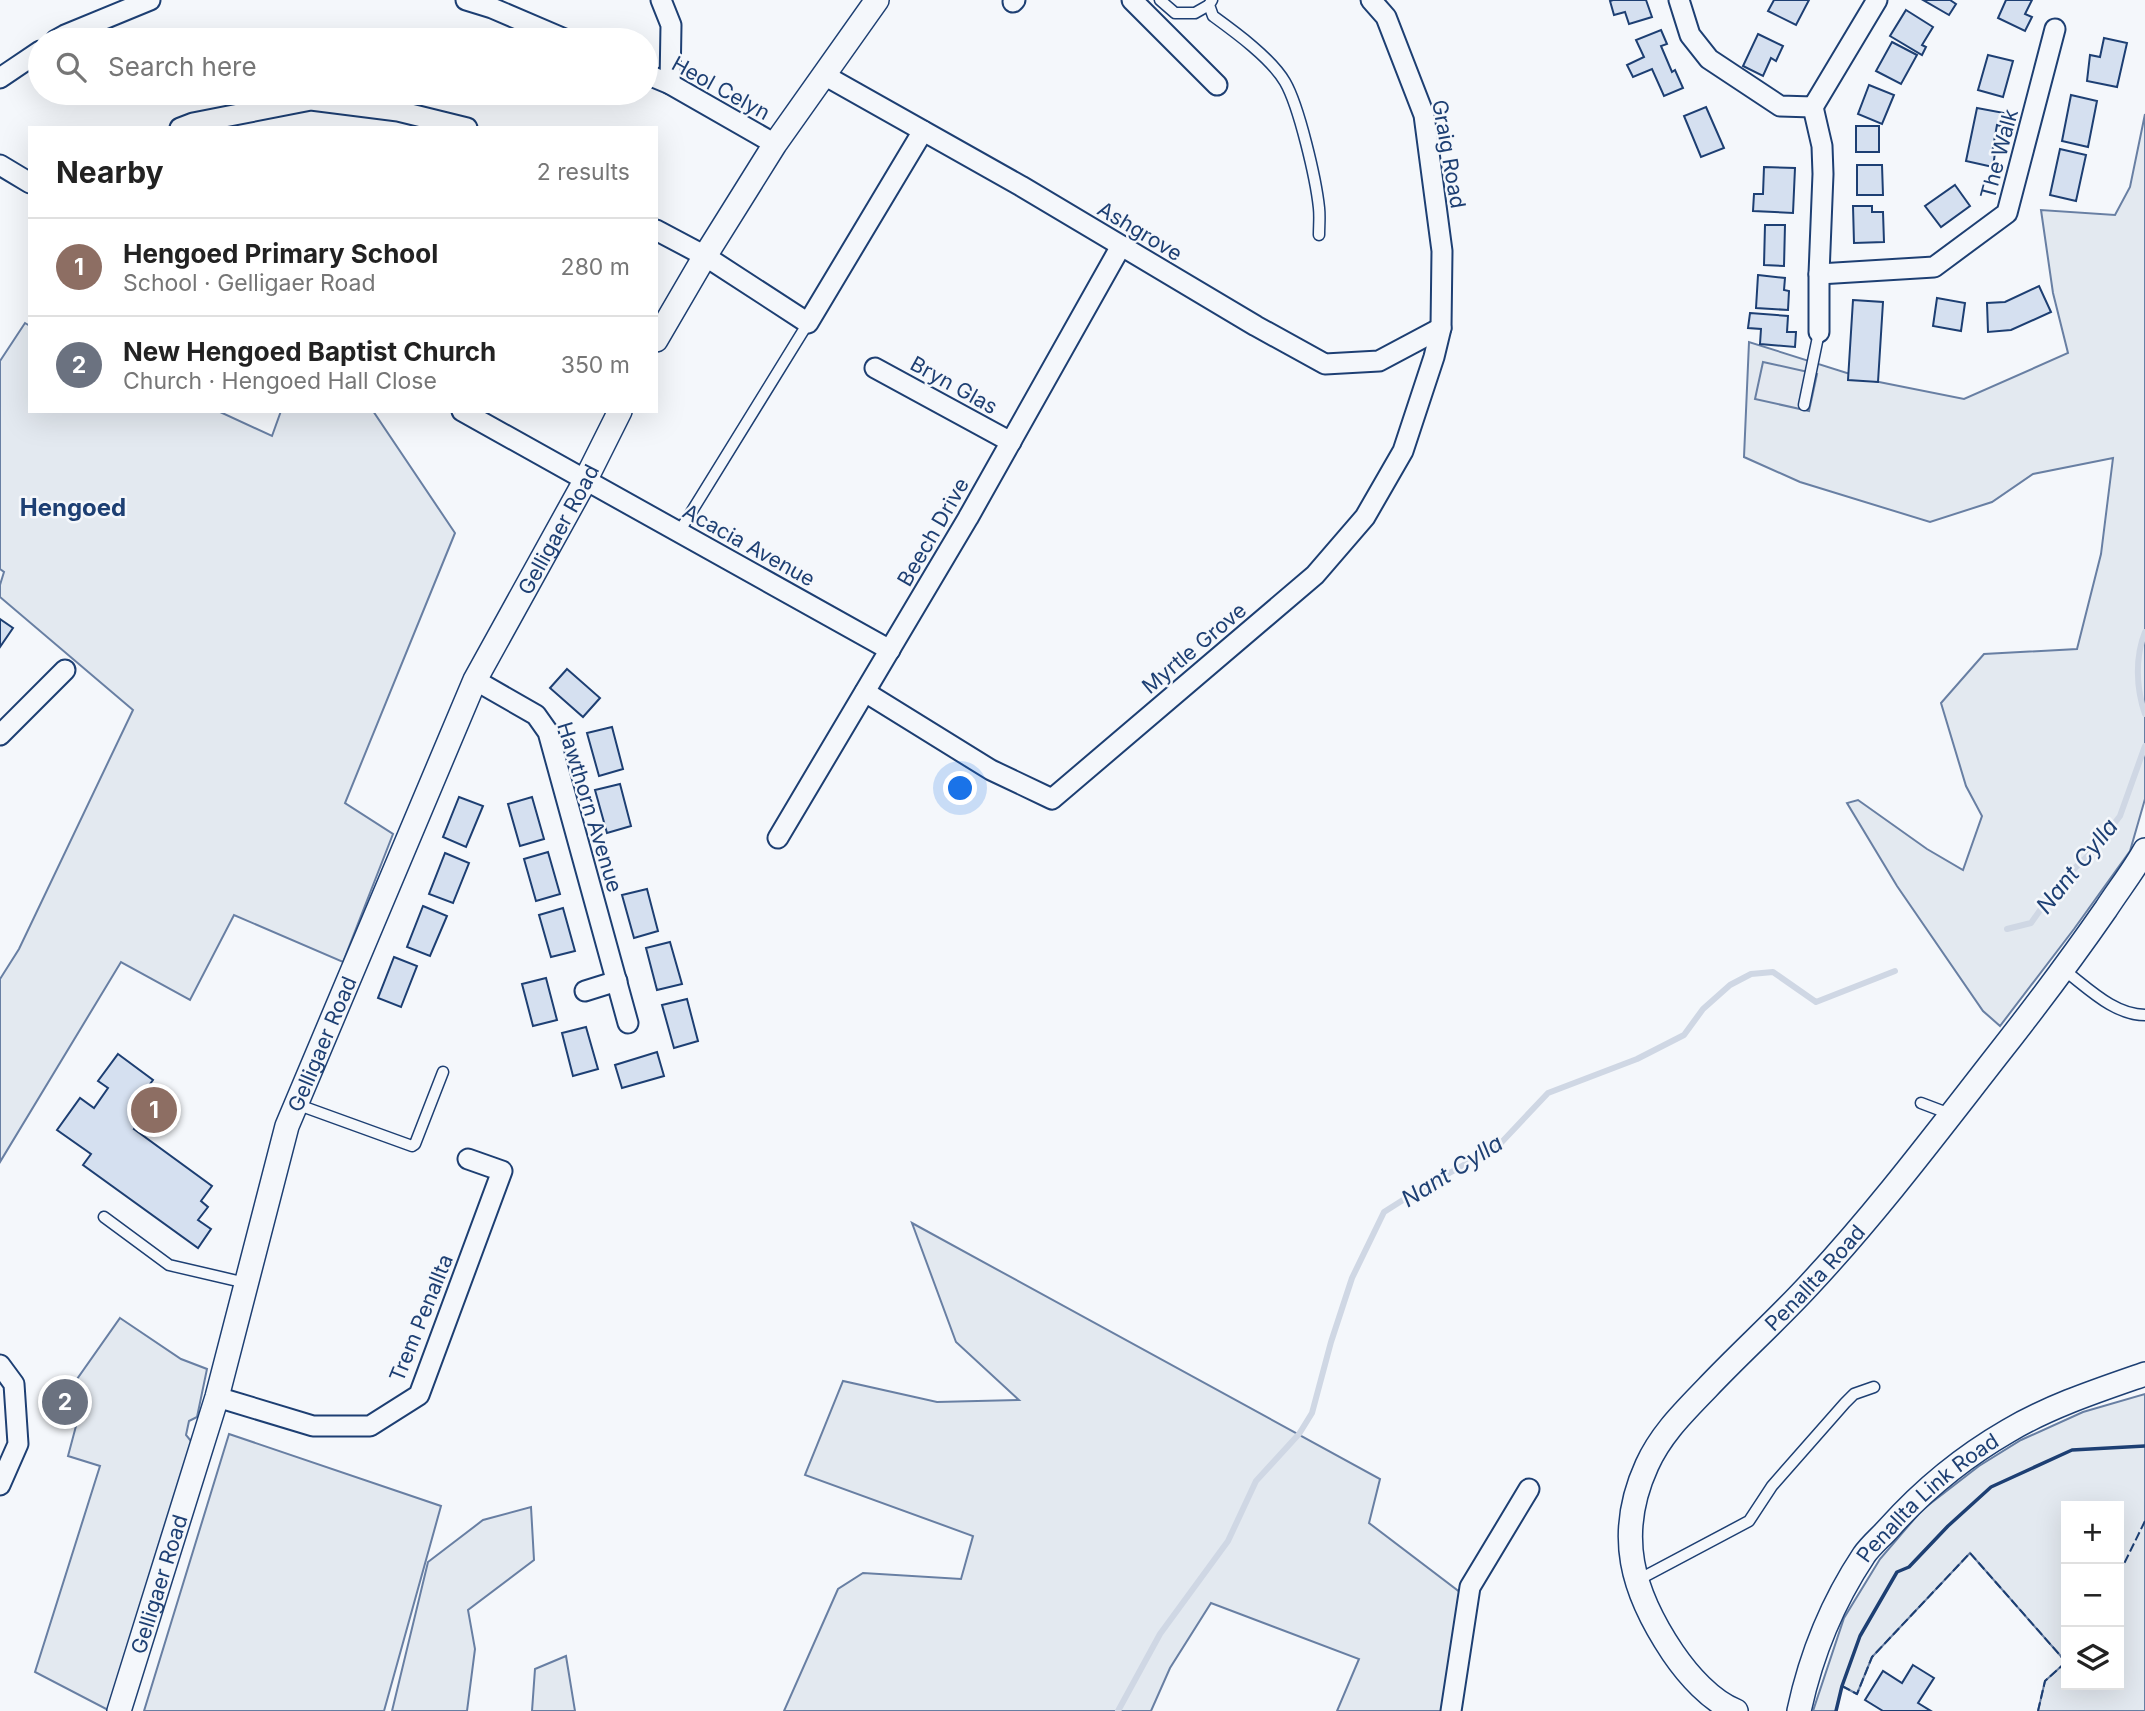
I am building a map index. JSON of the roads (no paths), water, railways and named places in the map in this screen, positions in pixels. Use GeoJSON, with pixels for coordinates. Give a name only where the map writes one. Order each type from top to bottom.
{"type":"FeatureCollection","features":[{"type":"Feature","properties":{"kind":"street"},"geometry":{"type":"LineString","coordinates":[[82,28],[150,0]]}},
{"type":"Feature","properties":{"kind":"street"},"geometry":{"type":"LineString","coordinates":[[466,0],[539,28]]}},
{"type":"Feature","properties":{"kind":"street"},"geometry":{"type":"LineString","coordinates":[[662,0],[671,25],[670,84]]}},
{"type":"Feature","properties":{"kind":"street"},"geometry":{"type":"LineString","coordinates":[[658,337],[775,144],[877,0]]}},
{"type":"Feature","properties":{"kind":"street"},"geometry":{"type":"LineString","coordinates":[[1132,0],[1217,85]]}},
{"type":"Feature","properties":{"kind":"street","name":"Graig Road"},"geometry":{"type":"LineString","coordinates":[[1371,0],[1386,17],[1424,115],[1442,251],[1441,327]]}},
{"type":"Feature","properties":{"kind":"street"},"geometry":{"type":"LineString","coordinates":[[1679,0],[1690,35],[1709,60],[1780,106],[1813,107]]}},
{"type":"Feature","properties":{"kind":"street"},"geometry":{"type":"LineString","coordinates":[[1819,332],[1823,155],[1813,107],[1877,0]]}},
{"type":"Feature","properties":{"kind":"street","name":"The Walk"},"geometry":{"type":"LineString","coordinates":[[1819,274],[1934,267],[2007,213],[2056,29]]}},
{"type":"Feature","properties":{"kind":"street"},"geometry":{"type":"LineString","coordinates":[[0,78],[28,59]]}},
{"type":"Feature","properties":{"kind":"street","name":"Ashgrove"},"geometry":{"type":"LineString","coordinates":[[824,75],[1325,364],[1379,361],[1441,327]]}},
{"type":"Feature","properties":{"kind":"street","name":"Heol Celyn"},"geometry":{"type":"LineString","coordinates":[[658,79],[775,144]]}},
{"type":"Feature","properties":{"kind":"street"},"geometry":{"type":"LineString","coordinates":[[185,126],[285,105]]}},
{"type":"Feature","properties":{"kind":"street"},"geometry":{"type":"LineString","coordinates":[[350,105],[397,111],[459,126]]}},
{"type":"Feature","properties":{"kind":"street"},"geometry":{"type":"LineString","coordinates":[[658,231],[705,256],[808,323],[923,131]]}},
{"type":"Feature","properties":{"kind":"street"},"geometry":{"type":"LineString","coordinates":[[0,165],[28,182]]}},
{"type":"Feature","properties":{"kind":"street","name":"Beech Drive"},"geometry":{"type":"LineString","coordinates":[[778,838],[891,650],[1121,246]]}},
{"type":"Feature","properties":{"kind":"street","name":"Myrtle Grove"},"geometry":{"type":"LineString","coordinates":[[865,692],[991,770],[1052,799],[1315,575],[1365,517],[1403,451],[1441,327]]}},
{"type":"Feature","properties":{"kind":"street","name":"Bryn Glas"},"geometry":{"type":"LineString","coordinates":[[875,368],[1011,442]]}},
{"type":"Feature","properties":{"kind":"street","name":"Acacia Avenue"},"geometry":{"type":"LineString","coordinates":[[466,413],[891,650]]}},
{"type":"Feature","properties":{"kind":"street","name":"Gelligaer Road"},"geometry":{"type":"LineString","coordinates":[[119,1711],[217,1397],[287,1126],[475,680],[585,481],[619,413]]}},
{"type":"Feature","properties":{"kind":"street"},"geometry":{"type":"LineString","coordinates":[[0,735],[65,670]]}},
{"type":"Feature","properties":{"kind":"street","name":"Hawthorn Avenue"},"geometry":{"type":"LineString","coordinates":[[475,680],[536,715],[548,733],[628,1023]]}},
{"type":"Feature","properties":{"kind":"street","name":"Penallta Road"},"geometry":{"type":"LineString","coordinates":[[1736,1711],[1709,1693],[1684,1669],[1651,1619],[1636,1581],[1630,1546],[1631,1519],[1640,1481],[1666,1430],[1809,1285],[1866,1221],[2064,970],[2145,850]]}},
{"type":"Feature","properties":{"kind":"street"},"geometry":{"type":"LineString","coordinates":[[585,991],[617,981]]}},
{"type":"Feature","properties":{"kind":"street","name":"Trem Penallta"},"geometry":{"type":"LineString","coordinates":[[217,1397],[313,1426],[370,1426],[419,1395],[502,1171],[468,1159]]}},
{"type":"Feature","properties":{"kind":"street"},"geometry":{"type":"LineString","coordinates":[[0,1365],[14,1384],[18,1444],[0,1485]]}},
{"type":"Feature","properties":{"kind":"street","name":"Penallta Link Road"},"geometry":{"type":"LineString","coordinates":[[1799,1711],[1806,1676],[1822,1629],[1865,1554],[1908,1507],[1953,1467],[2009,1430],[2082,1396],[2145,1374]]}},
{"type":"Feature","properties":{"kind":"street"},"geometry":{"type":"LineString","coordinates":[[1451,1711],[1470,1587],[1529,1489]]}},
{"type":"Feature","properties":{"kind":"lane"},"geometry":{"type":"LineString","coordinates":[[1160,0],[1175,13],[1195,13],[1211,3],[1213,16],[1252,48],[1285,82],[1299,120],[1311,170],[1319,208],[1318,235]]}},
{"type":"Feature","properties":{"kind":"lane"},"geometry":{"type":"LineString","coordinates":[[679,533],[808,323]]}},
{"type":"Feature","properties":{"kind":"lane"},"geometry":{"type":"LineString","coordinates":[[1804,405],[1819,332]]}},
{"type":"Feature","properties":{"kind":"lane"},"geometry":{"type":"LineString","coordinates":[[2064,970],[2112,1006],[2132,1015],[2145,1016]]}},
{"type":"Feature","properties":{"kind":"lane"},"geometry":{"type":"LineString","coordinates":[[296,1104],[412,1146],[443,1072]]}},
{"type":"Feature","properties":{"kind":"lane"},"geometry":{"type":"LineString","coordinates":[[1921,1103],[1951,1114]]}},
{"type":"Feature","properties":{"kind":"lane"},"geometry":{"type":"LineString","coordinates":[[104,1216],[169,1265],[246,1283]]}},
{"type":"Feature","properties":{"kind":"lane"},"geometry":{"type":"LineString","coordinates":[[1636,1581],[1749,1521],[1772,1486],[1845,1403],[1854,1394],[1874,1387]]}},
{"type":"Feature","properties":{"kind":"waterway","name":"Nant Cylla"},"geometry":{"type":"LineString","coordinates":[[2145,632],[2138,673],[2145,714]]}},
{"type":"Feature","properties":{"kind":"waterway","name":"Nant Cylla"},"geometry":{"type":"LineString","coordinates":[[2007,929],[2031,923],[2060,882],[2093,851],[2120,816],[2145,746]]}},
{"type":"Feature","properties":{"kind":"waterway","name":"Nant Cylla"},"geometry":{"type":"LineString","coordinates":[[1118,1711],[1160,1634],[1228,1541],[1256,1481],[1299,1434],[1312,1413],[1352,1278],[1384,1212],[1499,1145],[1548,1093],[1637,1059],[1684,1035],[1703,1009],[1730,985],[1751,974],[1773,972],[1816,1002],[1895,971]]}},
{"type":"Feature","properties":{"kind":"place","name":"Hengoed Primary School"},"geometry":{"type":"Point","coordinates":[154,1110]}},
{"type":"Feature","properties":{"kind":"place","name":"New Hengoed Baptist Church"},"geometry":{"type":"Point","coordinates":[65,1402]}},
{"type":"Feature","properties":{"kind":"district","name":"Hengoed"},"geometry":{"type":"Point","coordinates":[73,507]}}]}
